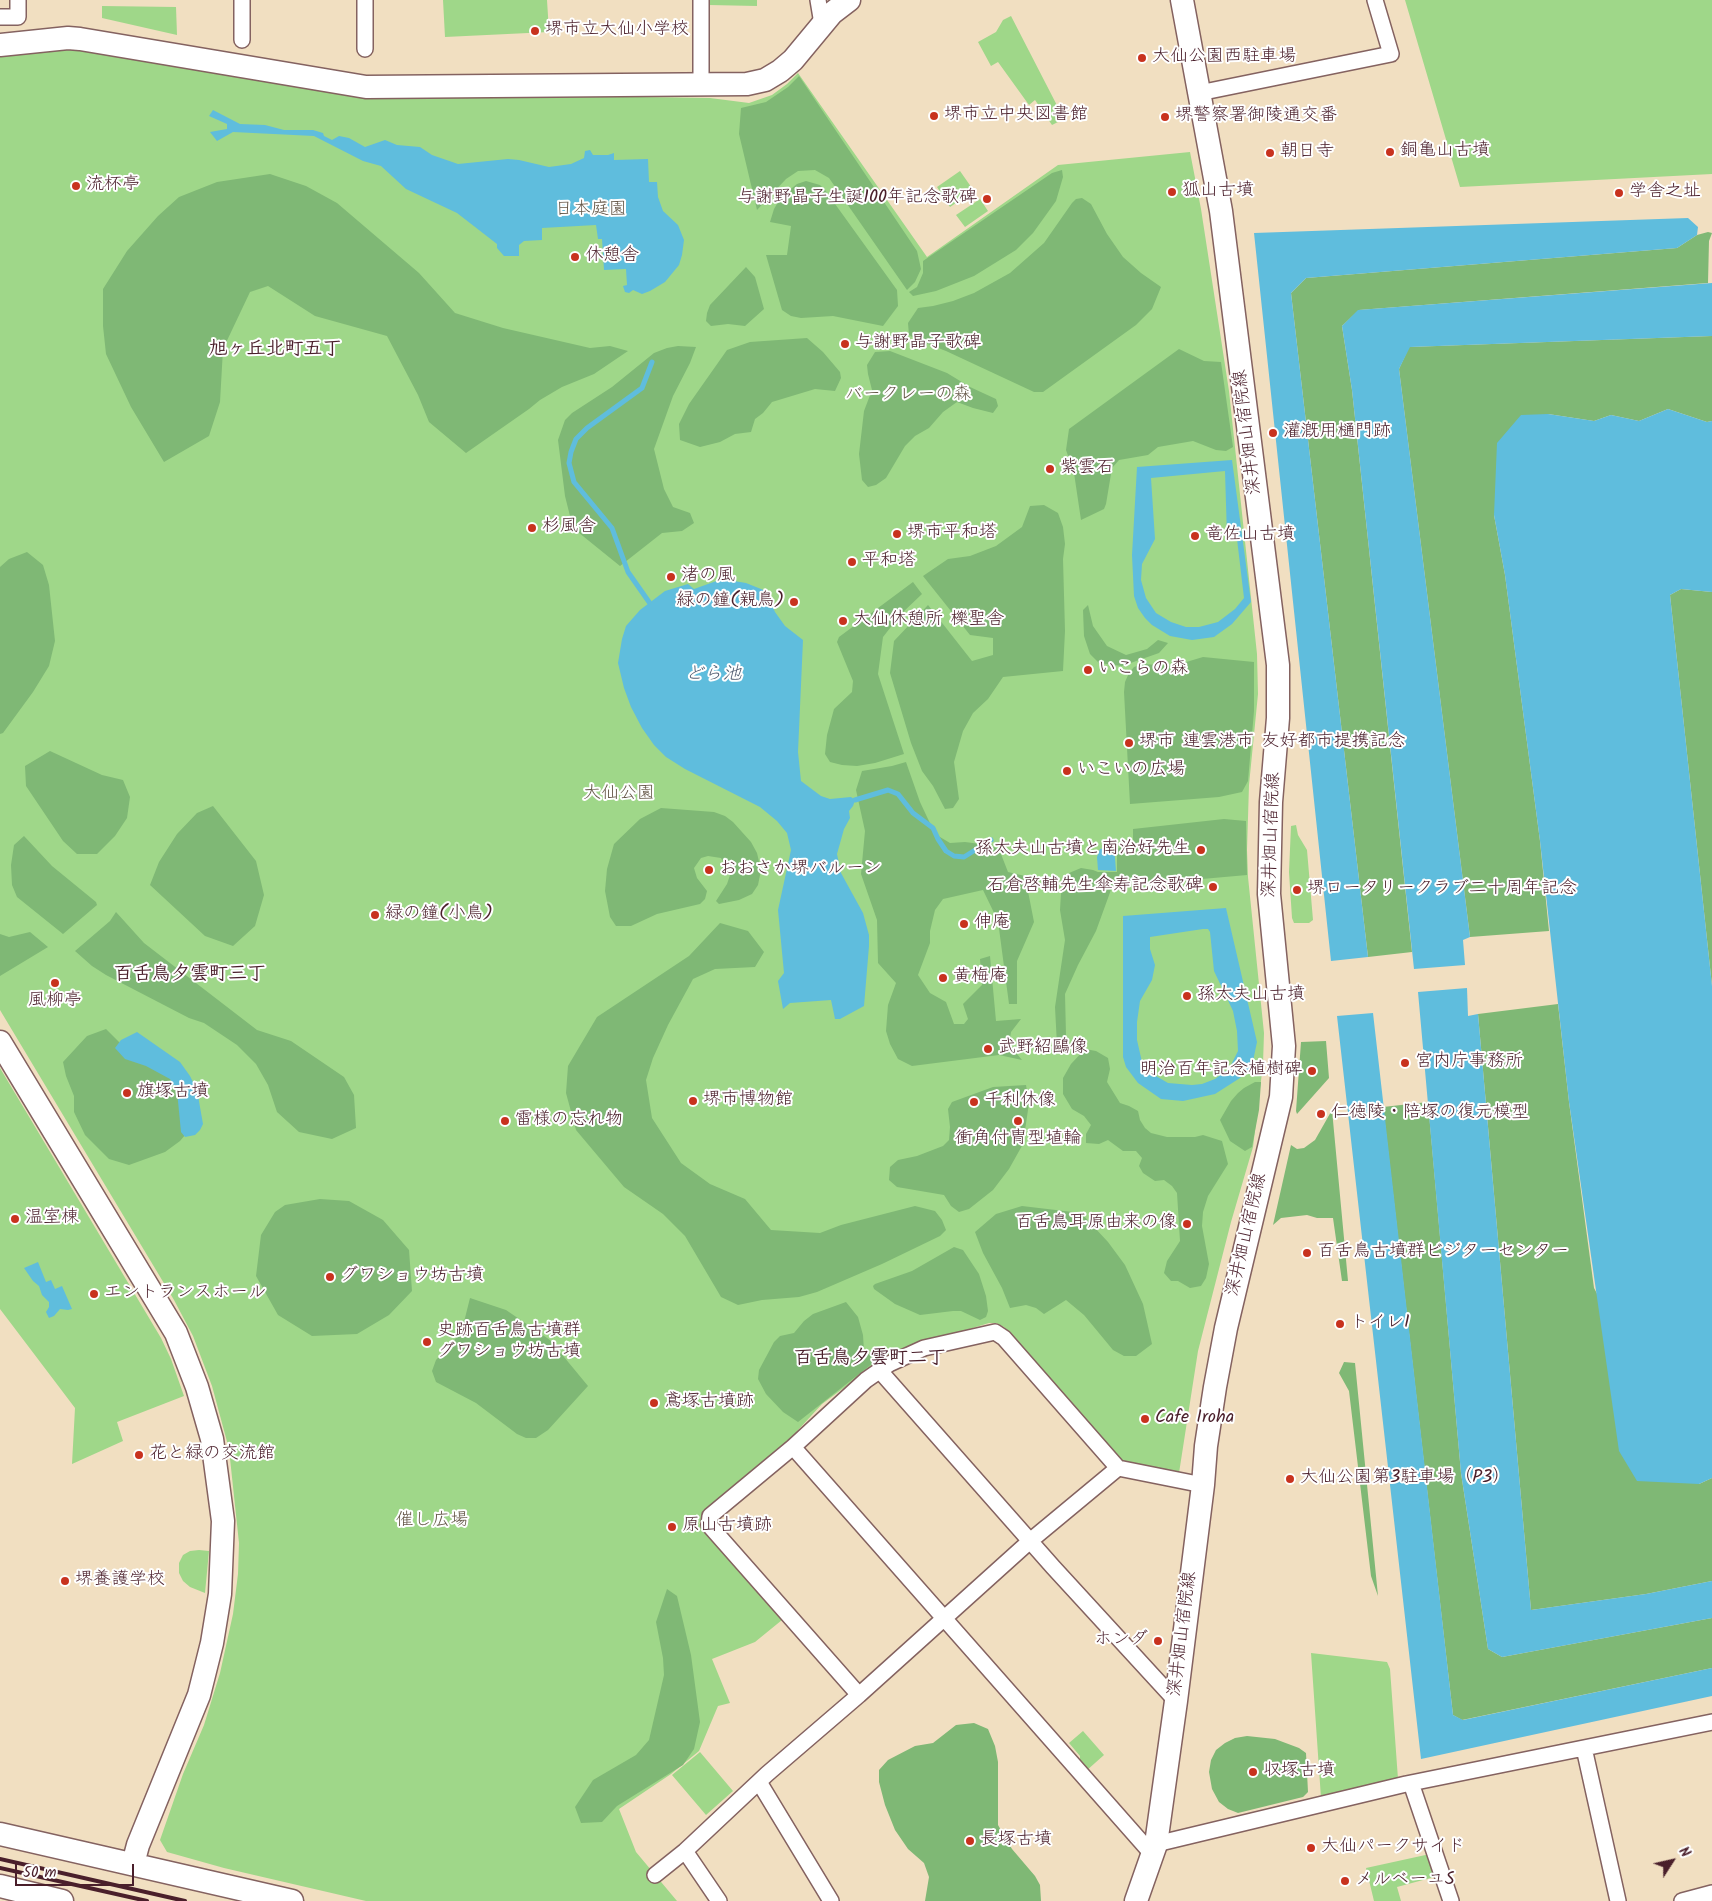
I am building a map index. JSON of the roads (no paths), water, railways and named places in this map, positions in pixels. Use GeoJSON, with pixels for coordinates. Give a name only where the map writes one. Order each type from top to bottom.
{"type":"FeatureCollection","features":[{"type":"Feature","properties":{"kind":"street"},"geometry":{"type":"LineString","coordinates":[[0,17],[18,17],[18,0]]}},
{"type":"Feature","properties":{"kind":"street"},"geometry":{"type":"LineString","coordinates":[[242,0],[242,40]]}},
{"type":"Feature","properties":{"kind":"street"},"geometry":{"type":"LineString","coordinates":[[365,0],[365,49]]}},
{"type":"Feature","properties":{"kind":"street"},"geometry":{"type":"LineString","coordinates":[[701,0],[701,84]]}},
{"type":"Feature","properties":{"kind":"street"},"geometry":{"type":"LineString","coordinates":[[818,0],[822,24]]}},
{"type":"Feature","properties":{"kind":"street"},"geometry":{"type":"LineString","coordinates":[[0,45],[68,38],[80,39],[366,87],[747,84],[765,80],[780,71],[793,60],[832,13],[849,0]]}},
{"type":"Feature","properties":{"kind":"street","name":"深井畑山宿院線"},"geometry":{"type":"LineString","coordinates":[[1136,1901],[1154,1849],[1176,1701],[1214,1387],[1226,1328],[1281,1097],[1284,1046],[1269,894],[1271,802],[1278,718],[1278,665],[1234,301],[1221,211],[1182,0]]}},
{"type":"Feature","properties":{"kind":"street"},"geometry":{"type":"LineString","coordinates":[[1199,93],[1391,54],[1375,0]]}},
{"type":"Feature","properties":{"kind":"street"},"geometry":{"type":"LineString","coordinates":[[0,1042],[176,1333],[197,1387],[212,1439],[223,1521],[220,1594],[212,1642],[198,1696],[138,1845],[133,1864]]}},
{"type":"Feature","properties":{"kind":"street"},"geometry":{"type":"LineString","coordinates":[[859,1695],[709,1525],[710,1516],[793,1447],[866,1380],[894,1362],[924,1348],[996,1332],[1004,1338],[1118,1468],[1203,1485]]}},
{"type":"Feature","properties":{"kind":"street"},"geometry":{"type":"LineString","coordinates":[[880,1371],[1030,1541],[1176,1701]]}},
{"type":"Feature","properties":{"kind":"street"},"geometry":{"type":"LineString","coordinates":[[793,1447],[943,1619],[1154,1849],[1411,1783],[1712,1722]]}},
{"type":"Feature","properties":{"kind":"street"},"geometry":{"type":"LineString","coordinates":[[654,1875],[685,1851],[759,1782],[1030,1541],[1118,1468]]}},
{"type":"Feature","properties":{"kind":"street"},"geometry":{"type":"LineString","coordinates":[[1584,1748],[1618,1901]]}},
{"type":"Feature","properties":{"kind":"street"},"geometry":{"type":"LineString","coordinates":[[759,1782],[831,1901]]}},
{"type":"Feature","properties":{"kind":"street"},"geometry":{"type":"LineString","coordinates":[[1411,1783],[1451,1901]]}},
{"type":"Feature","properties":{"kind":"street"},"geometry":{"type":"LineString","coordinates":[[0,1834],[290,1901]]}},
{"type":"Feature","properties":{"kind":"street"},"geometry":{"type":"LineString","coordinates":[[685,1851],[719,1901]]}},
{"type":"Feature","properties":{"kind":"street"},"geometry":{"type":"LineString","coordinates":[[0,1886],[62,1901]]}},
{"type":"Feature","properties":{"kind":"street"},"geometry":{"type":"LineString","coordinates":[[1682,1901],[1712,1893]]}},
{"type":"Feature","properties":{"kind":"water"},"geometry":{"type":"Polygon","coordinates":[[[213,110],[240,124],[265,125],[284,130],[313,130],[323,133],[324,136],[332,140],[339,136],[349,138],[365,147],[385,140],[397,145],[420,147],[432,155],[458,164],[508,159],[549,167],[571,164],[584,158],[585,151],[590,150],[593,155],[614,153],[614,160],[648,159],[649,182],[657,182],[658,197],[663,211],[678,225],[684,240],[679,265],[665,282],[650,291],[642,294],[633,290],[629,293],[625,292],[623,286],[627,285],[626,269],[604,270],[602,239],[598,239],[596,225],[542,228],[542,240],[524,241],[519,245],[519,256],[504,256],[497,248],[497,244],[457,213],[406,189],[381,166],[363,161],[314,136],[233,132],[217,141],[210,132],[227,129],[227,124],[209,116],[213,110]]]}},
{"type":"Feature","properties":{"kind":"water"},"geometry":{"type":"Polygon","coordinates":[[[1688,218],[1698,227],[1697,235],[1677,248],[1306,278],[1291,293],[1368,957],[1331,961],[1254,233],[1688,218]]]}},
{"type":"Feature","properties":{"kind":"water"},"geometry":{"type":"Polygon","coordinates":[[[1712,283],[1712,336],[1410,347],[1399,369],[1470,937],[1463,940],[1465,965],[1414,969],[1352,390],[1342,326],[1358,310],[1712,283]]]}},
{"type":"Feature","properties":{"kind":"water"},"geometry":{"type":"Polygon","coordinates":[[[1668,409],[1707,422],[1712,421],[1712,592],[1681,589],[1670,595],[1712,986],[1712,1478],[1699,1484],[1637,1481],[1619,1451],[1569,1102],[1540,841],[1505,575],[1494,515],[1497,443],[1521,415],[1548,414],[1594,421],[1611,415],[1639,421],[1668,409]]]}},
{"type":"Feature","properties":{"kind":"water"},"geometry":{"type":"Polygon","coordinates":[[[1232,460],[1251,602],[1232,624],[1214,637],[1192,640],[1170,636],[1152,625],[1138,608],[1134,596],[1132,555],[1137,467],[1232,460]],[[1225,471],[1151,478],[1155,539],[1142,564],[1141,580],[1146,598],[1156,613],[1171,622],[1186,627],[1199,627],[1218,622],[1235,609],[1244,598],[1237,539],[1228,538],[1225,471]]]}},
{"type":"Feature","properties":{"kind":"water","name":"どら池"},"geometry":{"type":"Polygon","coordinates":[[[722,579],[746,583],[766,591],[775,612],[785,626],[803,640],[798,752],[801,781],[821,796],[830,799],[851,797],[855,800],[849,811],[850,818],[844,829],[837,854],[841,873],[863,913],[869,935],[869,946],[864,1006],[840,1019],[835,1019],[831,1000],[790,1003],[783,1009],[778,981],[784,973],[778,910],[791,850],[787,833],[777,821],[760,807],[685,769],[666,757],[654,745],[642,728],[624,688],[618,663],[622,639],[626,626],[640,610],[665,591],[688,584],[694,589],[722,579]]]}},
{"type":"Feature","properties":{"kind":"water"},"geometry":{"type":"Polygon","coordinates":[[[1114,846],[1116,871],[1098,870],[1097,857],[1100,849],[1114,846]]]}},
{"type":"Feature","properties":{"kind":"water"},"geometry":{"type":"Polygon","coordinates":[[[1226,908],[1257,1042],[1250,1068],[1240,1078],[1215,1094],[1183,1101],[1161,1099],[1138,1083],[1126,1067],[1123,1057],[1123,916],[1226,908]],[[1208,929],[1150,937],[1150,949],[1155,965],[1152,980],[1140,1001],[1137,1040],[1142,1062],[1149,1072],[1168,1083],[1192,1085],[1202,1084],[1215,1079],[1229,1069],[1238,1051],[1233,1011],[1214,971],[1210,932],[1208,929]]]}},
{"type":"Feature","properties":{"kind":"water"},"geometry":{"type":"Polygon","coordinates":[[[1467,988],[1468,1016],[1478,1014],[1531,1610],[1646,1594],[1712,1581],[1712,1618],[1502,1657],[1488,1649],[1461,1473],[1418,992],[1467,988]]]}},
{"type":"Feature","properties":{"kind":"water"},"geometry":{"type":"Polygon","coordinates":[[[1373,1013],[1453,1715],[1463,1720],[1712,1668],[1712,1696],[1421,1759],[1337,1016],[1373,1013]]]}},
{"type":"Feature","properties":{"kind":"water"},"geometry":{"type":"Polygon","coordinates":[[[137,1032],[180,1062],[190,1076],[197,1090],[203,1124],[195,1135],[185,1137],[181,1132],[177,1091],[170,1079],[146,1066],[125,1059],[115,1048],[121,1040],[137,1032]]]}},
{"type":"Feature","properties":{"kind":"water"},"geometry":{"type":"Polygon","coordinates":[[[38,1262],[46,1282],[51,1280],[55,1289],[62,1286],[72,1309],[60,1309],[54,1316],[49,1318],[46,1312],[49,1302],[24,1268],[38,1262]]]}},
{"type":"Feature","properties":{"kind":"waterway"},"geometry":{"type":"LineString","coordinates":[[649,602],[628,572],[612,528],[574,482],[569,463],[576,439],[587,428],[642,388],[652,362]]}},
{"type":"Feature","properties":{"kind":"waterway"},"geometry":{"type":"LineString","coordinates":[[855,800],[888,790],[898,794],[913,813],[933,828],[946,851],[954,856],[964,857],[991,840]]}},
{"type":"Feature","properties":{"kind":"railway"},"geometry":{"type":"LineString","coordinates":[[0,1859],[185,1901]]}},
{"type":"Feature","properties":{"kind":"railway"},"geometry":{"type":"LineString","coordinates":[[0,1868],[147,1901]]}},
{"type":"Feature","properties":{"kind":"place","name":"堺市立大仙小学校"},"geometry":{"type":"Point","coordinates":[535,31]}},
{"type":"Feature","properties":{"kind":"place","name":"大仙公園西駐車場"},"geometry":{"type":"Point","coordinates":[1142,58]}},
{"type":"Feature","properties":{"kind":"place","name":"堺市立中央図書館"},"geometry":{"type":"Point","coordinates":[934,116]}},
{"type":"Feature","properties":{"kind":"place","name":"堺警察署御陵通交番"},"geometry":{"type":"Point","coordinates":[1165,117]}},
{"type":"Feature","properties":{"kind":"place","name":"銅亀山古墳"},"geometry":{"type":"Point","coordinates":[1390,152]}},
{"type":"Feature","properties":{"kind":"place","name":"朝日寺"},"geometry":{"type":"Point","coordinates":[1270,153]}},
{"type":"Feature","properties":{"kind":"place","name":"流杯亭"},"geometry":{"type":"Point","coordinates":[76,186]}},
{"type":"Feature","properties":{"kind":"place","name":"狐山古墳"},"geometry":{"type":"Point","coordinates":[1172,192]}},
{"type":"Feature","properties":{"kind":"place","name":"学舎之址"},"geometry":{"type":"Point","coordinates":[1619,193]}},
{"type":"Feature","properties":{"kind":"place","name":"与謝野晶子生誕100年記念歌碑"},"geometry":{"type":"Point","coordinates":[987,199]}},
{"type":"Feature","properties":{"kind":"place","name":"休憩舎"},"geometry":{"type":"Point","coordinates":[575,257]}},
{"type":"Feature","properties":{"kind":"place","name":"与謝野晶子歌碑"},"geometry":{"type":"Point","coordinates":[845,344]}},
{"type":"Feature","properties":{"kind":"place","name":"灌漑用樋門跡"},"geometry":{"type":"Point","coordinates":[1273,433]}},
{"type":"Feature","properties":{"kind":"place","name":"紫雲石"},"geometry":{"type":"Point","coordinates":[1050,469]}},
{"type":"Feature","properties":{"kind":"place","name":"杉風舎"},"geometry":{"type":"Point","coordinates":[532,528]}},
{"type":"Feature","properties":{"kind":"place","name":"堺市平和塔"},"geometry":{"type":"Point","coordinates":[897,534]}},
{"type":"Feature","properties":{"kind":"place","name":"竜佐山古墳"},"geometry":{"type":"Point","coordinates":[1195,536]}},
{"type":"Feature","properties":{"kind":"place","name":"平和塔"},"geometry":{"type":"Point","coordinates":[852,562]}},
{"type":"Feature","properties":{"kind":"place","name":"渚の風"},"geometry":{"type":"Point","coordinates":[671,577]}},
{"type":"Feature","properties":{"kind":"place","name":"緑の鐘(親鳥)"},"geometry":{"type":"Point","coordinates":[794,602]}},
{"type":"Feature","properties":{"kind":"place","name":"大仙休憩所 櫟聖舎"},"geometry":{"type":"Point","coordinates":[843,621]}},
{"type":"Feature","properties":{"kind":"place","name":"いこらの森"},"geometry":{"type":"Point","coordinates":[1088,670]}},
{"type":"Feature","properties":{"kind":"place","name":"堺市 連雲港市 友好都市提携記念"},"geometry":{"type":"Point","coordinates":[1129,743]}},
{"type":"Feature","properties":{"kind":"place","name":"いこいの広場"},"geometry":{"type":"Point","coordinates":[1067,771]}},
{"type":"Feature","properties":{"kind":"place","name":"孫太夫山古墳と南治好先生"},"geometry":{"type":"Point","coordinates":[1201,850]}},
{"type":"Feature","properties":{"kind":"place","name":"おおさか堺バルーン"},"geometry":{"type":"Point","coordinates":[709,870]}},
{"type":"Feature","properties":{"kind":"place","name":"石倉啓輔先生傘寿記念歌碑"},"geometry":{"type":"Point","coordinates":[1213,887]}},
{"type":"Feature","properties":{"kind":"place","name":"堺ロータリークラブ二十周年記念"},"geometry":{"type":"Point","coordinates":[1297,890]}},
{"type":"Feature","properties":{"kind":"place","name":"緑の鐘(小鳥)"},"geometry":{"type":"Point","coordinates":[375,915]}},
{"type":"Feature","properties":{"kind":"place","name":"伸庵"},"geometry":{"type":"Point","coordinates":[964,924]}},
{"type":"Feature","properties":{"kind":"place","name":"黄梅庵"},"geometry":{"type":"Point","coordinates":[943,978]}},
{"type":"Feature","properties":{"kind":"place","name":"風柳亭"},"geometry":{"type":"Point","coordinates":[55,983]}},
{"type":"Feature","properties":{"kind":"place","name":"孫太夫山古墳"},"geometry":{"type":"Point","coordinates":[1187,996]}},
{"type":"Feature","properties":{"kind":"place","name":"武野紹鷗像"},"geometry":{"type":"Point","coordinates":[988,1049]}},
{"type":"Feature","properties":{"kind":"place","name":"宮内庁事務所"},"geometry":{"type":"Point","coordinates":[1405,1063]}},
{"type":"Feature","properties":{"kind":"place","name":"明治百年記念植樹碑"},"geometry":{"type":"Point","coordinates":[1312,1071]}},
{"type":"Feature","properties":{"kind":"place","name":"旗塚古墳"},"geometry":{"type":"Point","coordinates":[127,1093]}},
{"type":"Feature","properties":{"kind":"place","name":"堺市博物館"},"geometry":{"type":"Point","coordinates":[693,1101]}},
{"type":"Feature","properties":{"kind":"place","name":"千利休像"},"geometry":{"type":"Point","coordinates":[974,1102]}},
{"type":"Feature","properties":{"kind":"place","name":"仁徳陵・陪塚の復元模型"},"geometry":{"type":"Point","coordinates":[1321,1114]}},
{"type":"Feature","properties":{"kind":"place","name":"雷様の忘れ物"},"geometry":{"type":"Point","coordinates":[505,1121]}},
{"type":"Feature","properties":{"kind":"place","name":"衝角付冑型埴輪"},"geometry":{"type":"Point","coordinates":[1018,1121]}},
{"type":"Feature","properties":{"kind":"place","name":"温室棟"},"geometry":{"type":"Point","coordinates":[15,1219]}},
{"type":"Feature","properties":{"kind":"place","name":"百舌鳥耳原由来の像"},"geometry":{"type":"Point","coordinates":[1187,1224]}},
{"type":"Feature","properties":{"kind":"place","name":"百舌鳥古墳群ビジターセンター"},"geometry":{"type":"Point","coordinates":[1307,1253]}},
{"type":"Feature","properties":{"kind":"place","name":"グワショウ坊古墳"},"geometry":{"type":"Point","coordinates":[330,1277]}},
{"type":"Feature","properties":{"kind":"place","name":"エントランスホール"},"geometry":{"type":"Point","coordinates":[94,1294]}},
{"type":"Feature","properties":{"kind":"place","name":"トイレI"},"geometry":{"type":"Point","coordinates":[1340,1324]}},
{"type":"Feature","properties":{"kind":"place","name":"史跡百舌鳥古墳群 グワショウ坊古墳"},"geometry":{"type":"Point","coordinates":[427,1342]}},
{"type":"Feature","properties":{"kind":"place","name":"鳶塚古墳跡"},"geometry":{"type":"Point","coordinates":[654,1403]}},
{"type":"Feature","properties":{"kind":"place","name":"Cafe Iroha"},"geometry":{"type":"Point","coordinates":[1145,1419]}},
{"type":"Feature","properties":{"kind":"place","name":"花と緑の交流館"},"geometry":{"type":"Point","coordinates":[139,1455]}},
{"type":"Feature","properties":{"kind":"place","name":"大仙公園第3駐車場（P3）"},"geometry":{"type":"Point","coordinates":[1290,1479]}},
{"type":"Feature","properties":{"kind":"place","name":"原山古墳跡"},"geometry":{"type":"Point","coordinates":[672,1527]}},
{"type":"Feature","properties":{"kind":"place","name":"堺養護学校"},"geometry":{"type":"Point","coordinates":[65,1581]}},
{"type":"Feature","properties":{"kind":"place","name":"ホンダ"},"geometry":{"type":"Point","coordinates":[1158,1641]}},
{"type":"Feature","properties":{"kind":"place","name":"収塚古墳"},"geometry":{"type":"Point","coordinates":[1253,1772]}},
{"type":"Feature","properties":{"kind":"place","name":"長塚古墳"},"geometry":{"type":"Point","coordinates":[970,1841]}},
{"type":"Feature","properties":{"kind":"place","name":"大仙パークサイド"},"geometry":{"type":"Point","coordinates":[1311,1848]}},
{"type":"Feature","properties":{"kind":"place","name":"メルベーユS"},"geometry":{"type":"Point","coordinates":[1345,1881]}},
{"type":"Feature","properties":{"kind":"district","name":"旭ヶ丘北町五丁"},"geometry":{"type":"Point","coordinates":[275,351]}},
{"type":"Feature","properties":{"kind":"district","name":"百舌鳥夕雲町三丁"},"geometry":{"type":"Point","coordinates":[190,976]}},
{"type":"Feature","properties":{"kind":"district","name":"百舌鳥夕雲町二丁"},"geometry":{"type":"Point","coordinates":[870,1360]}},
{"type":"Feature","properties":{"kind":"park label","name":"日本庭園"},"geometry":{"type":"Point","coordinates":[591,211]}},
{"type":"Feature","properties":{"kind":"park label","name":"バークレーの森"},"geometry":{"type":"Point","coordinates":[908,396]}},
{"type":"Feature","properties":{"kind":"park label","name":"大仙公園"},"geometry":{"type":"Point","coordinates":[619,795]}},
{"type":"Feature","properties":{"kind":"park label","name":"催し広場"},"geometry":{"type":"Point","coordinates":[432,1522]}}]}
